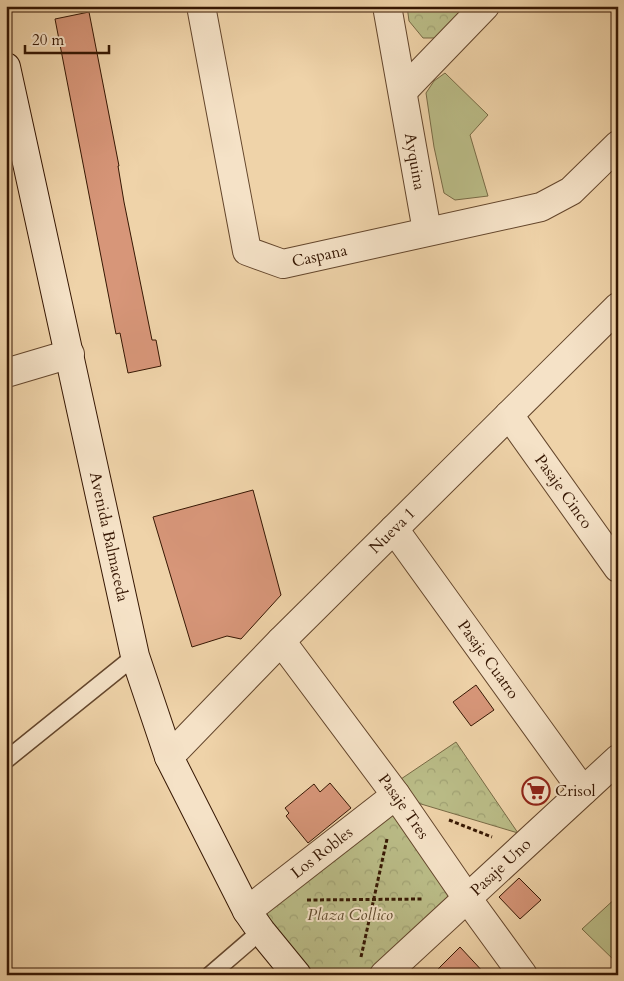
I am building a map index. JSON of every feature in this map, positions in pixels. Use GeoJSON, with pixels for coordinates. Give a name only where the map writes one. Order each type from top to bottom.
{"type":"FeatureCollection","features":[{"type":"Feature","properties":{"kind":"street","name":"Caspana"},"geometry":{"type":"LineString","coordinates":[[201,6],[247,251],[283,264],[541,207],[571,191],[618,146]]}},
{"type":"Feature","properties":{"kind":"street","name":"Ayquina"},"geometry":{"type":"LineString","coordinates":[[387,6],[427,231]]}},
{"type":"Feature","properties":{"kind":"street"},"geometry":{"type":"LineString","coordinates":[[403,91],[486,6]]}},
{"type":"Feature","properties":{"kind":"street","name":"Avenida Balmaceda"},"geometry":{"type":"LineString","coordinates":[[7,74],[135,656],[169,757],[254,921],[297,975]]}},
{"type":"Feature","properties":{"kind":"street","name":"Nueva 1"},"geometry":{"type":"LineString","coordinates":[[169,757],[281,641],[618,307]]}},
{"type":"Feature","properties":{"kind":"street"},"geometry":{"type":"LineString","coordinates":[[6,373],[70,354]]}},
{"type":"Feature","properties":{"kind":"street","name":"Pasaje Cinco"},"geometry":{"type":"LineString","coordinates":[[509,415],[618,568]]}},
{"type":"Feature","properties":{"kind":"street","name":"Pasaje Cuatro"},"geometry":{"type":"LineString","coordinates":[[394,529],[583,791]]}},
{"type":"Feature","properties":{"kind":"street","name":"Pasaje Tres"},"geometry":{"type":"LineString","coordinates":[[281,641],[396,794],[467,898],[523,975]]}},
{"type":"Feature","properties":{"kind":"street","name":"Pasaje Uno"},"geometry":{"type":"LineString","coordinates":[[372,970],[467,898],[618,759]]}},
{"type":"Feature","properties":{"kind":"street","name":"Los Robles"},"geometry":{"type":"LineString","coordinates":[[254,921],[396,794]]}},
{"type":"Feature","properties":{"kind":"lane"},"geometry":{"type":"LineString","coordinates":[[6,760],[135,656]]}},
{"type":"Feature","properties":{"kind":"lane"},"geometry":{"type":"LineString","coordinates":[[210,975],[254,921]]}},
{"type":"Feature","properties":{"kind":"path"},"geometry":{"type":"LineString","coordinates":[[372,970],[375,899],[396,794]]}},
{"type":"Feature","properties":{"kind":"path"},"geometry":{"type":"LineString","coordinates":[[447,820],[521,848]]}},
{"type":"Feature","properties":{"kind":"path"},"geometry":{"type":"LineString","coordinates":[[300,900],[467,898]]}},
{"type":"Feature","properties":{"kind":"green space"},"geometry":{"type":"Polygon","coordinates":[[[407,6],[474,6],[441,38],[423,38],[409,21],[407,6]]]}},
{"type":"Feature","properties":{"kind":"green space"},"geometry":{"type":"Polygon","coordinates":[[[445,73],[488,115],[470,135],[488,196],[455,200],[444,193],[434,147],[426,93],[434,81],[445,73]]]}},
{"type":"Feature","properties":{"kind":"green space"},"geometry":{"type":"Polygon","coordinates":[[[456,742],[518,833],[411,801],[398,781],[456,742]]]}},
{"type":"Feature","properties":{"kind":"green space","name":"Plaza Collico"},"geometry":{"type":"Polygon","coordinates":[[[386,814],[397,817],[454,901],[375,975],[304,975],[262,923],[265,905],[386,814]]]}},
{"type":"Feature","properties":{"kind":"green space"},"geometry":{"type":"Polygon","coordinates":[[[618,896],[618,964],[582,929],[618,896]]]}},
{"type":"Feature","properties":{"kind":"building"},"geometry":{"type":"Polygon","coordinates":[[[89,12],[152,340],[156,340],[161,366],[128,373],[120,333],[116,334],[55,19],[89,12]]]}},
{"type":"Feature","properties":{"kind":"building"},"geometry":{"type":"Polygon","coordinates":[[[253,490],[281,595],[241,639],[227,636],[192,647],[153,517],[253,490]]]}},
{"type":"Feature","properties":{"kind":"building"},"geometry":{"type":"Polygon","coordinates":[[[476,685],[494,710],[471,726],[453,702],[476,685]]]}},
{"type":"Feature","properties":{"kind":"building"},"geometry":{"type":"Polygon","coordinates":[[[330,783],[351,808],[308,843],[286,816],[289,813],[285,808],[314,784],[320,792],[330,783]]]}},
{"type":"Feature","properties":{"kind":"building"},"geometry":{"type":"Polygon","coordinates":[[[519,878],[541,900],[520,919],[499,897],[519,878]]]}},
{"type":"Feature","properties":{"kind":"building"},"geometry":{"type":"Polygon","coordinates":[[[460,947],[486,975],[432,975],[460,947]]]}},
{"type":"Feature","properties":{"kind":"place","name":"Crisol"},"geometry":{"type":"Point","coordinates":[536,791]}}]}
